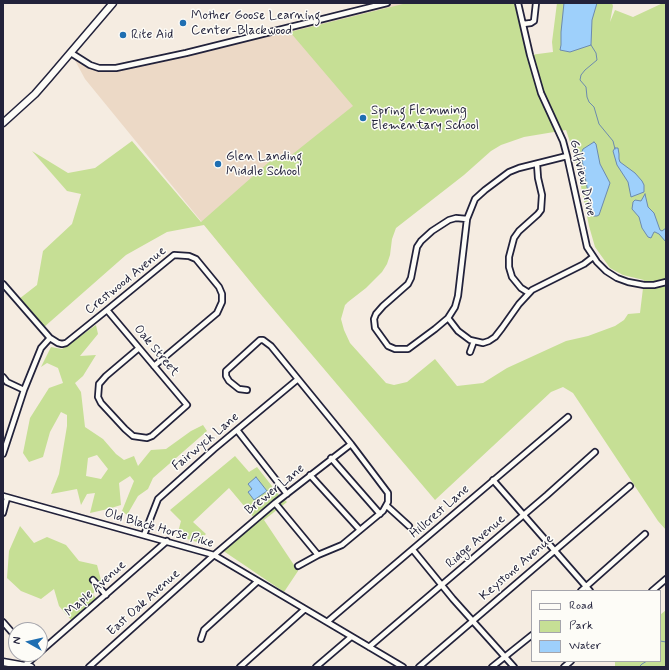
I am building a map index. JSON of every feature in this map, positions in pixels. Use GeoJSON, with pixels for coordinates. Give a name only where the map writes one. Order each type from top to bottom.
{"type":"FeatureCollection","features":[{"type":"Feature","properties":{"kind":"main road"},"geometry":{"type":"LineString","coordinates":[[3,123],[35,94],[113,3]]}},
{"type":"Feature","properties":{"kind":"main road"},"geometry":{"type":"LineString","coordinates":[[3,662],[31,667]]}},
{"type":"Feature","properties":{"kind":"street"},"geometry":{"type":"LineString","coordinates":[[71,53],[90,65],[99,68],[116,68],[186,53],[387,3]]}},
{"type":"Feature","properties":{"kind":"street","name":"Golfview Drive"},"geometry":{"type":"LineString","coordinates":[[518,3],[541,94],[563,141],[587,247],[593,257],[606,271],[618,278],[628,282],[644,285],[654,285],[666,282]]}},
{"type":"Feature","properties":{"kind":"street"},"geometry":{"type":"LineString","coordinates":[[523,24],[529,24],[534,21],[536,3]]}},
{"type":"Feature","properties":{"kind":"street"},"geometry":{"type":"LineString","coordinates":[[468,219],[456,218],[448,220],[432,231],[417,247],[411,278],[408,284],[376,314],[373,324],[388,346],[395,349],[408,349],[448,318],[455,307],[458,296],[468,219],[472,205],[476,199],[485,190],[509,172],[567,156]]}},
{"type":"Feature","properties":{"kind":"street"},"geometry":{"type":"LineString","coordinates":[[529,293],[521,288],[512,277],[509,267],[509,257],[514,238],[519,231],[541,210],[542,195],[538,178],[537,164]]}},
{"type":"Feature","properties":{"kind":"street","name":"Crestwood Avenue"},"geometry":{"type":"LineString","coordinates":[[50,338],[58,344],[66,343],[174,255],[189,256],[196,259],[219,287],[222,294],[222,302],[217,313],[154,366]]}},
{"type":"Feature","properties":{"kind":"street"},"geometry":{"type":"LineString","coordinates":[[448,318],[458,331],[470,340],[483,343],[489,341],[495,337],[529,293],[584,264],[593,257]]}},
{"type":"Feature","properties":{"kind":"street"},"geometry":{"type":"LineString","coordinates":[[3,284],[50,338],[42,348],[24,390],[3,454]]}},
{"type":"Feature","properties":{"kind":"street","name":"Oak Street"},"geometry":{"type":"LineString","coordinates":[[107,310],[139,348],[154,366],[187,405],[152,436],[147,438],[133,436],[101,403],[98,397],[99,384],[106,376],[139,348]]}},
{"type":"Feature","properties":{"kind":"street"},"geometry":{"type":"LineString","coordinates":[[247,390],[239,389],[229,381],[225,373],[227,369],[260,340],[266,341],[351,444],[388,493],[389,498],[387,506],[380,514],[342,545],[318,555],[298,566]]}},
{"type":"Feature","properties":{"kind":"street"},"geometry":{"type":"LineString","coordinates":[[470,352],[474,341]]}},
{"type":"Feature","properties":{"kind":"street"},"geometry":{"type":"LineString","coordinates":[[3,377],[7,382],[24,390]]}},
{"type":"Feature","properties":{"kind":"street","name":"Fairwyck Lane"},"geometry":{"type":"LineString","coordinates":[[144,535],[158,499],[298,379]]}},
{"type":"Feature","properties":{"kind":"street","name":"Hillcrest Lane"},"geometry":{"type":"LineString","coordinates":[[327,622],[568,417]]}},
{"type":"Feature","properties":{"kind":"street"},"geometry":{"type":"LineString","coordinates":[[237,430],[287,494]]}},
{"type":"Feature","properties":{"kind":"street","name":"Brewer Lane"},"geometry":{"type":"LineString","coordinates":[[214,555],[275,502],[351,444]]}},
{"type":"Feature","properties":{"kind":"street","name":"Ridge Avenue"},"geometry":{"type":"LineString","coordinates":[[369,647],[443,585],[595,452]]}},
{"type":"Feature","properties":{"kind":"street"},"geometry":{"type":"LineString","coordinates":[[331,458],[380,514]]}},
{"type":"Feature","properties":{"kind":"street"},"geometry":{"type":"LineString","coordinates":[[310,476],[360,530]]}},
{"type":"Feature","properties":{"kind":"street"},"geometry":{"type":"LineString","coordinates":[[493,480],[589,590]]}},
{"type":"Feature","properties":{"kind":"street","name":"Keystone Avenue"},"geometry":{"type":"LineString","coordinates":[[419,667],[630,486]]}},
{"type":"Feature","properties":{"kind":"street"},"geometry":{"type":"LineString","coordinates":[[3,513],[5,497]]}},
{"type":"Feature","properties":{"kind":"street","name":"Old Black Horse Pike"},"geometry":{"type":"LineString","coordinates":[[5,497],[214,555],[369,647],[395,665],[403,667]]}},
{"type":"Feature","properties":{"kind":"street"},"geometry":{"type":"LineString","coordinates":[[275,502],[318,555]]}},
{"type":"Feature","properties":{"kind":"street"},"geometry":{"type":"LineString","coordinates":[[387,506],[409,526]]}},
{"type":"Feature","properties":{"kind":"street"},"geometry":{"type":"LineString","coordinates":[[582,590],[645,534]]}},
{"type":"Feature","properties":{"kind":"street","name":"Maple Avenue"},"geometry":{"type":"LineString","coordinates":[[48,645],[166,541]]}},
{"type":"Feature","properties":{"kind":"street"},"geometry":{"type":"LineString","coordinates":[[413,550],[514,667]]}},
{"type":"Feature","properties":{"kind":"street","name":"East Oak Avenue"},"geometry":{"type":"LineString","coordinates":[[89,667],[214,555]]}},
{"type":"Feature","properties":{"kind":"street"},"geometry":{"type":"LineString","coordinates":[[653,590],[666,579]]}},
{"type":"Feature","properties":{"kind":"street"},"geometry":{"type":"LineString","coordinates":[[93,580],[106,594]]}},
{"type":"Feature","properties":{"kind":"street"},"geometry":{"type":"LineString","coordinates":[[201,640],[204,630],[258,581]]}},
{"type":"Feature","properties":{"kind":"street"},"geometry":{"type":"LineString","coordinates":[[240,667],[305,609]]}},
{"type":"Feature","properties":{"kind":"street"},"geometry":{"type":"LineString","coordinates":[[492,667],[531,635]]}},
{"type":"Feature","properties":{"kind":"street"},"geometry":{"type":"LineString","coordinates":[[316,667],[351,637]]}},
{"type":"Feature","properties":{"kind":"street"},"geometry":{"type":"LineString","coordinates":[[24,666],[27,662]]}},
{"type":"Feature","properties":{"kind":"shaded area","name":"Spring Flemming Elementary School"},"geometry":{"type":"Polygon","coordinates":[[[387,3],[518,3],[538,83],[502,98],[263,297],[85,79],[71,53],[90,65],[116,68],[387,3]]]}},
{"type":"Feature","properties":{"kind":"green space"},"geometry":{"type":"Polygon","coordinates":[[[407,3],[514,3],[536,84],[538,83],[530,55],[553,52],[552,42],[557,3],[612,3],[613,6],[610,22],[615,10],[633,17],[666,3],[666,530],[658,521],[573,393],[563,387],[551,392],[435,500],[204,225],[167,232],[126,255],[43,328],[19,299],[37,285],[43,251],[72,224],[81,194],[67,191],[32,151],[68,173],[95,168],[132,141],[201,222],[277,155],[284,161],[353,106],[290,32],[407,3]],[[566,130],[524,137],[501,145],[491,151],[464,175],[396,228],[392,239],[387,264],[382,272],[366,288],[345,305],[341,319],[350,343],[386,383],[394,385],[407,382],[435,359],[457,386],[483,383],[507,368],[566,341],[588,336],[615,326],[624,320],[628,314],[640,313],[644,280],[623,275],[610,268],[595,247],[589,226],[575,157],[566,130]]]}},
{"type":"Feature","properties":{"kind":"green space"},"geometry":{"type":"Polygon","coordinates":[[[96,325],[98,334],[80,356],[96,355],[83,376],[75,383],[81,392],[85,427],[103,439],[116,454],[124,460],[134,456],[138,466],[151,450],[166,449],[191,431],[203,425],[207,431],[153,478],[148,489],[138,496],[127,515],[122,511],[134,481],[130,476],[119,483],[121,505],[108,509],[90,513],[95,493],[87,494],[81,505],[77,489],[51,494],[59,474],[67,426],[67,415],[61,412],[50,432],[43,457],[29,462],[23,453],[30,418],[49,388],[63,383],[58,368],[47,363],[41,367],[51,347],[62,349],[96,325]],[[97,455],[88,458],[86,476],[101,479],[108,469],[97,455]]]}},
{"type":"Feature","properties":{"kind":"green space"},"geometry":{"type":"Polygon","coordinates":[[[235,456],[249,472],[257,467],[279,495],[287,502],[264,520],[298,571],[284,592],[222,550],[255,519],[229,488],[193,522],[206,534],[197,542],[177,536],[181,521],[170,510],[235,456]]]}},
{"type":"Feature","properties":{"kind":"green space"},"geometry":{"type":"Polygon","coordinates":[[[20,526],[34,543],[47,537],[66,545],[79,561],[97,565],[101,580],[93,594],[97,600],[72,621],[59,606],[54,589],[41,599],[21,591],[7,578],[9,551],[20,526]]]}},
{"type":"Feature","properties":{"kind":"green space"},"geometry":{"type":"Polygon","coordinates":[[[666,610],[666,667],[615,667],[615,662],[661,662],[661,614],[666,610]]]}},
{"type":"Feature","properties":{"kind":"water"},"geometry":{"type":"Polygon","coordinates":[[[564,3],[597,3],[592,20],[591,45],[570,52],[560,50],[564,3]]]}},
{"type":"Feature","properties":{"kind":"water"},"geometry":{"type":"Polygon","coordinates":[[[594,142],[596,144],[600,164],[610,183],[599,215],[597,216],[593,216],[591,209],[581,154],[583,149],[594,142]]]}},
{"type":"Feature","properties":{"kind":"water"},"geometry":{"type":"Polygon","coordinates":[[[615,148],[618,148],[620,162],[635,173],[642,181],[644,185],[644,192],[631,197],[628,182],[617,165],[613,151],[615,148]]]}},
{"type":"Feature","properties":{"kind":"water"},"geometry":{"type":"Polygon","coordinates":[[[645,194],[648,207],[654,213],[660,230],[662,231],[666,228],[666,242],[659,234],[655,232],[651,238],[648,237],[642,228],[639,217],[632,209],[633,202],[635,200],[641,201],[645,194]]]}},
{"type":"Feature","properties":{"kind":"water"},"geometry":{"type":"Polygon","coordinates":[[[256,477],[267,491],[254,500],[248,492],[252,489],[248,484],[256,477]]]}},
{"type":"Feature","properties":{"kind":"waterway"},"geometry":{"type":"LineString","coordinates":[[591,45],[596,53],[597,60],[585,70],[581,75],[580,80],[586,87],[587,97],[589,102],[594,107],[599,124],[613,141],[615,149]]}},
{"type":"Feature","properties":{"kind":"waterway"},"geometry":{"type":"LineString","coordinates":[[661,641],[666,642]]}},
{"type":"Feature","properties":{"kind":"waterway"},"geometry":{"type":"LineString","coordinates":[[639,667],[645,662]]}},
{"type":"Feature","properties":{"kind":"place","name":"Mother Goose Learning Center-Blackwood"},"geometry":{"type":"Point","coordinates":[183,23]}},
{"type":"Feature","properties":{"kind":"place","name":"Rite Aid"},"geometry":{"type":"Point","coordinates":[123,35]}},
{"type":"Feature","properties":{"kind":"place","name":"Spring Flemming Elementary School"},"geometry":{"type":"Point","coordinates":[363,118]}},
{"type":"Feature","properties":{"kind":"place","name":"Glen Landing Middle School"},"geometry":{"type":"Point","coordinates":[218,164]}}]}
